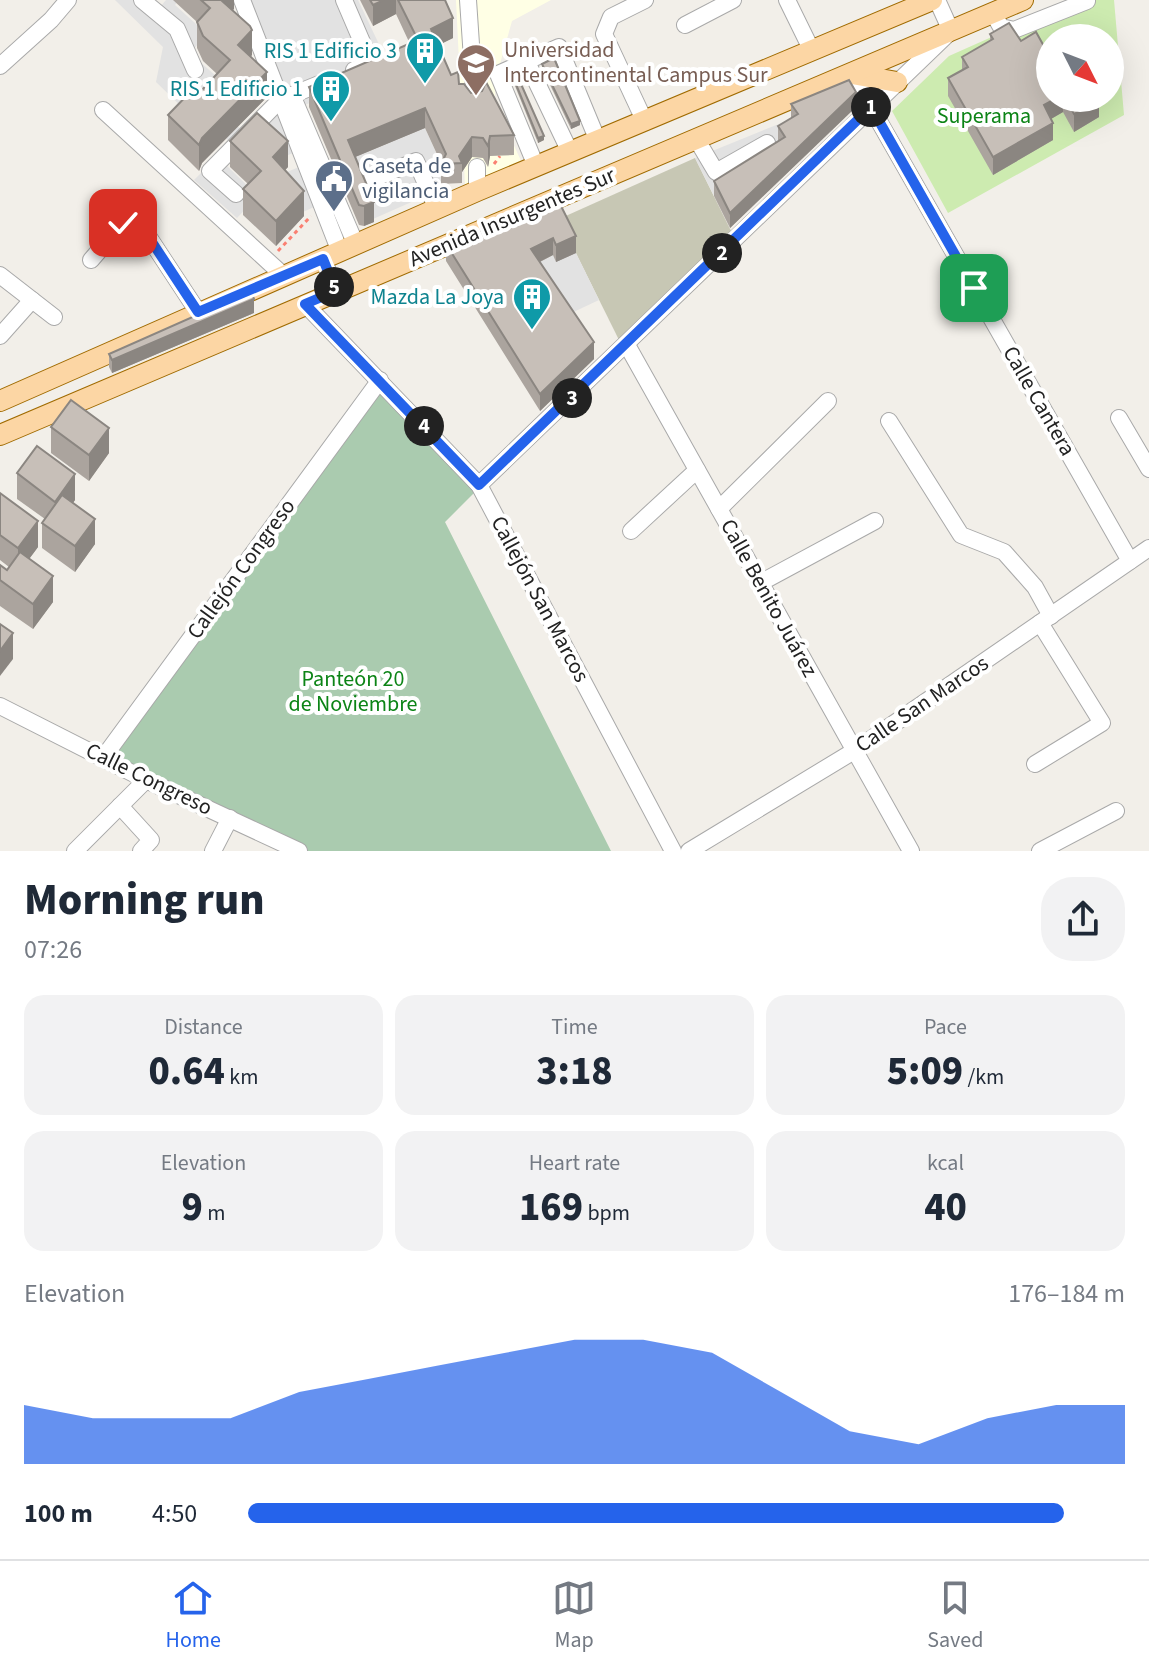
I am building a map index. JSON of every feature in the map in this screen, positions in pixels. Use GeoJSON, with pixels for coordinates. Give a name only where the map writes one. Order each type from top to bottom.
{"type":"FeatureCollection","features":[{"type":"Feature","properties":{"kind":"main road","name":"Avenida Insurgentes Sur"},"geometry":{"type":"LineString","coordinates":[[0,401],[477,191],[934,0]]}},
{"type":"Feature","properties":{"kind":"main road","name":"Avenida Insurgentes Sur"},"geometry":{"type":"LineString","coordinates":[[0,435],[1021,0]]}},
{"type":"Feature","properties":{"kind":"main road"},"geometry":{"type":"LineString","coordinates":[[852,74],[897,82]]}},
{"type":"Feature","properties":{"kind":"street"},"geometry":{"type":"LineString","coordinates":[[0,66],[51,20],[68,0]]}},
{"type":"Feature","properties":{"kind":"street"},"geometry":{"type":"LineString","coordinates":[[142,0],[177,29],[195,70]]}},
{"type":"Feature","properties":{"kind":"street"},"geometry":{"type":"LineString","coordinates":[[158,13],[170,0]]}},
{"type":"Feature","properties":{"kind":"street"},"geometry":{"type":"LineString","coordinates":[[242,0],[340,252]]}},
{"type":"Feature","properties":{"kind":"street"},"geometry":{"type":"LineString","coordinates":[[336,291],[340,252],[292,95],[371,63],[344,0]]}},
{"type":"Feature","properties":{"kind":"street"},"geometry":{"type":"LineString","coordinates":[[645,0],[611,17],[604,34],[645,122]]}},
{"type":"Feature","properties":{"kind":"street"},"geometry":{"type":"LineString","coordinates":[[685,25],[733,0]]}},
{"type":"Feature","properties":{"kind":"street"},"geometry":{"type":"LineString","coordinates":[[787,0],[812,51]]}},
{"type":"Feature","properties":{"kind":"street"},"geometry":{"type":"LineString","coordinates":[[479,485],[951,31],[934,0]]}},
{"type":"Feature","properties":{"kind":"street"},"geometry":{"type":"LineString","coordinates":[[993,13],[1001,27],[1014,30],[1087,1]]}},
{"type":"Feature","properties":{"kind":"street"},"geometry":{"type":"LineString","coordinates":[[470,2],[475,103]]}},
{"type":"Feature","properties":{"kind":"street"},"geometry":{"type":"LineString","coordinates":[[536,166],[498,74],[524,61],[559,47],[598,141]]}},
{"type":"Feature","properties":{"kind":"street"},"geometry":{"type":"LineString","coordinates":[[524,61],[566,154]]}},
{"type":"Feature","properties":{"kind":"street","name":"Calle Cantera"},"geometry":{"type":"LineString","coordinates":[[852,74],[1130,561]]}},
{"type":"Feature","properties":{"kind":"street"},"geometry":{"type":"LineString","coordinates":[[236,194],[210,171],[279,101]]}},
{"type":"Feature","properties":{"kind":"street"},"geometry":{"type":"LineString","coordinates":[[103,110],[284,276]]}},
{"type":"Feature","properties":{"kind":"street"},"geometry":{"type":"LineString","coordinates":[[697,140],[716,172],[767,143]]}},
{"type":"Feature","properties":{"kind":"street"},"geometry":{"type":"LineString","coordinates":[[371,180],[416,161],[437,209]]}},
{"type":"Feature","properties":{"kind":"street"},"geometry":{"type":"LineString","coordinates":[[477,167],[477,191]]}},
{"type":"Feature","properties":{"kind":"street"},"geometry":{"type":"LineString","coordinates":[[91,260],[123,223],[144,230],[198,312]]}},
{"type":"Feature","properties":{"kind":"street"},"geometry":{"type":"LineString","coordinates":[[0,275],[54,317]]}},
{"type":"Feature","properties":{"kind":"street"},"geometry":{"type":"LineString","coordinates":[[0,336],[32,300]]}},
{"type":"Feature","properties":{"kind":"street","name":"Callejón San Marcos"},"geometry":{"type":"LineString","coordinates":[[305,304],[479,485],[673,851]]}},
{"type":"Feature","properties":{"kind":"street","name":"Calle Benito Juárez"},"geometry":{"type":"LineString","coordinates":[[627,345],[911,851]]}},
{"type":"Feature","properties":{"kind":"street","name":"Callejón Congreso"},"geometry":{"type":"LineString","coordinates":[[103,758],[380,380]]}},
{"type":"Feature","properties":{"kind":"street"},"geometry":{"type":"LineString","coordinates":[[719,509],[828,401]]}},
{"type":"Feature","properties":{"kind":"street"},"geometry":{"type":"LineString","coordinates":[[1119,418],[1149,469]]}},
{"type":"Feature","properties":{"kind":"street"},"geometry":{"type":"LineString","coordinates":[[889,421],[961,535],[1004,552],[1035,587],[1045,620],[1102,723],[1035,764]]}},
{"type":"Feature","properties":{"kind":"street"},"geometry":{"type":"LineString","coordinates":[[631,531],[697,470]]}},
{"type":"Feature","properties":{"kind":"street"},"geometry":{"type":"LineString","coordinates":[[760,583],[875,521]]}},
{"type":"Feature","properties":{"kind":"street","name":"Calle San Marcos"},"geometry":{"type":"LineString","coordinates":[[689,851],[854,751],[1149,548]]}},
{"type":"Feature","properties":{"kind":"street","name":"Calle Congreso"},"geometry":{"type":"LineString","coordinates":[[0,706],[146,780],[299,851]]}},
{"type":"Feature","properties":{"kind":"street"},"geometry":{"type":"LineString","coordinates":[[75,851],[146,780]]}},
{"type":"Feature","properties":{"kind":"street"},"geometry":{"type":"LineString","coordinates":[[120,806],[151,840],[141,851]]}},
{"type":"Feature","properties":{"kind":"street"},"geometry":{"type":"LineString","coordinates":[[1040,851],[1116,811]]}},
{"type":"Feature","properties":{"kind":"street"},"geometry":{"type":"LineString","coordinates":[[213,851],[230,818]]}},
{"type":"Feature","properties":{"kind":"shaded area"},"geometry":{"type":"Polygon","coordinates":[[[115,0],[154,0],[161,6],[166,0],[179,0],[175,5],[207,34],[190,53],[226,85],[187,112],[156,82],[163,47],[115,0]]]}},
{"type":"Feature","properties":{"kind":"shaded area"},"geometry":{"type":"Polygon","coordinates":[[[234,0],[358,0],[386,59],[381,71],[296,109],[334,198],[303,212],[287,172],[299,167],[293,153],[281,158],[269,126],[226,165],[258,196],[237,218],[194,180],[231,143],[202,115],[213,103],[245,133],[275,101],[267,81],[247,63],[258,59],[250,36],[230,16],[242,11],[234,0]]]}},
{"type":"Feature","properties":{"kind":"shaded area","name":"Universidad Intercontinental Campus Sur"},"geometry":{"type":"Polygon","coordinates":[[[456,0],[551,0],[512,21],[498,71],[494,102],[522,163],[465,186],[456,0]]]}},
{"type":"Feature","properties":{"kind":"shaded area"},"geometry":{"type":"Polygon","coordinates":[[[791,119],[785,152],[714,196],[695,158],[791,119]]]}},
{"type":"Feature","properties":{"kind":"shaded area"},"geometry":{"type":"Polygon","coordinates":[[[425,128],[446,175],[444,182],[438,184],[441,189],[373,219],[348,160],[425,128]]]}},
{"type":"Feature","properties":{"kind":"shaded area"},"geometry":{"type":"Polygon","coordinates":[[[695,158],[733,235],[620,342],[559,219],[695,158]]]}},
{"type":"Feature","properties":{"kind":"shaded area"},"geometry":{"type":"Polygon","coordinates":[[[576,253],[599,300],[565,316],[531,266],[553,255],[576,253]]]}},
{"type":"Feature","properties":{"kind":"green space","name":"Superama"},"geometry":{"type":"Polygon","coordinates":[[[1075,0],[1114,0],[1116,24],[1036,24],[1036,112],[1124,112],[1124,115],[948,213],[892,111],[949,56],[1075,0]]]}},
{"type":"Feature","properties":{"kind":"green space","name":"Panteón 20 de Noviembre"},"geometry":{"type":"Polygon","coordinates":[[[379,387],[477,490],[445,522],[611,851],[302,851],[106,758],[379,387]]]}},
{"type":"Feature","properties":{"kind":"building"},"geometry":{"type":"Polygon","coordinates":[[[201,0],[221,0],[250,26],[252,30],[238,45],[267,72],[202,138],[199,145],[168,115],[196,86],[201,91],[230,60],[203,36],[197,22],[210,8],[201,0]]]}},
{"type":"Feature","properties":{"kind":"building"},"geometry":{"type":"Polygon","coordinates":[[[398,0],[445,0],[453,18],[431,29],[451,75],[458,72],[459,84],[464,84],[471,93],[482,91],[486,82],[514,135],[490,136],[488,146],[483,138],[472,137],[459,156],[462,163],[441,164],[446,154],[425,108],[348,140],[374,202],[364,206],[359,205],[309,87],[418,40],[398,0]]]}},
{"type":"Feature","properties":{"kind":"building"},"geometry":{"type":"Polygon","coordinates":[[[1009,23],[1021,41],[1036,32],[1036,112],[1048,112],[1053,123],[993,157],[948,78],[968,67],[962,57],[993,39],[990,34],[1009,23]]]}},
{"type":"Feature","properties":{"kind":"building"},"geometry":{"type":"Polygon","coordinates":[[[554,58],[580,121],[571,124],[542,64],[554,58]]]}},
{"type":"Feature","properties":{"kind":"building"},"geometry":{"type":"Polygon","coordinates":[[[517,75],[544,136],[538,138],[513,77],[517,75]]]}},
{"type":"Feature","properties":{"kind":"building"},"geometry":{"type":"Polygon","coordinates":[[[849,80],[856,92],[730,213],[714,181],[785,137],[778,126],[798,114],[791,104],[849,80]]]}},
{"type":"Feature","properties":{"kind":"building"},"geometry":{"type":"Polygon","coordinates":[[[257,113],[288,141],[273,157],[304,191],[276,221],[243,189],[261,171],[230,141],[257,113]]]}},
{"type":"Feature","properties":{"kind":"building","name":"Mazda La Joya"},"geometry":{"type":"Polygon","coordinates":[[[559,202],[576,236],[556,245],[553,238],[531,249],[594,342],[540,394],[446,244],[559,202]]]}},
{"type":"Feature","properties":{"kind":"building"},"geometry":{"type":"Polygon","coordinates":[[[251,291],[254,299],[112,360],[109,354],[251,291]]]}},
{"type":"Feature","properties":{"kind":"building"},"geometry":{"type":"Polygon","coordinates":[[[71,400],[109,428],[89,455],[51,427],[71,400]]]}},
{"type":"Feature","properties":{"kind":"building"},"geometry":{"type":"Polygon","coordinates":[[[37,446],[75,474],[55,502],[17,473],[37,446]]]}},
{"type":"Feature","properties":{"kind":"building"},"geometry":{"type":"Polygon","coordinates":[[[0,493],[38,521],[18,548],[0,535],[0,493]]]}},
{"type":"Feature","properties":{"kind":"building"},"geometry":{"type":"Polygon","coordinates":[[[62,495],[95,519],[75,546],[42,523],[62,495]]]}},
{"type":"Feature","properties":{"kind":"building"},"geometry":{"type":"Polygon","coordinates":[[[20,552],[53,576],[33,604],[0,580],[0,565],[7,570],[20,552]]]}},
{"type":"Feature","properties":{"kind":"building"},"geometry":{"type":"Polygon","coordinates":[[[0,624],[13,633],[0,651],[0,624]]]}},
{"type":"Feature","properties":{"kind":"place","name":"RIS 1 Edificio 3"},"geometry":{"type":"Point","coordinates":[425,85]}},
{"type":"Feature","properties":{"kind":"place","name":"Universidad Intercontinental Campus Sur"},"geometry":{"type":"Point","coordinates":[476,97]}},
{"type":"Feature","properties":{"kind":"place","name":"RIS 1 Edificio 1"},"geometry":{"type":"Point","coordinates":[331,123]}},
{"type":"Feature","properties":{"kind":"place","name":"Caseta de vigilancia"},"geometry":{"type":"Point","coordinates":[334,213]}},
{"type":"Feature","properties":{"kind":"place","name":"Mazda La Joya"},"geometry":{"type":"Point","coordinates":[532,331]}},
{"type":"Feature","properties":{"kind":"route"},"geometry":{"type":"LineString","coordinates":[[123,223],[144,230],[198,312],[323,259],[336,291],[305,304],[479,485],[871,107],[974,288]]}}]}
